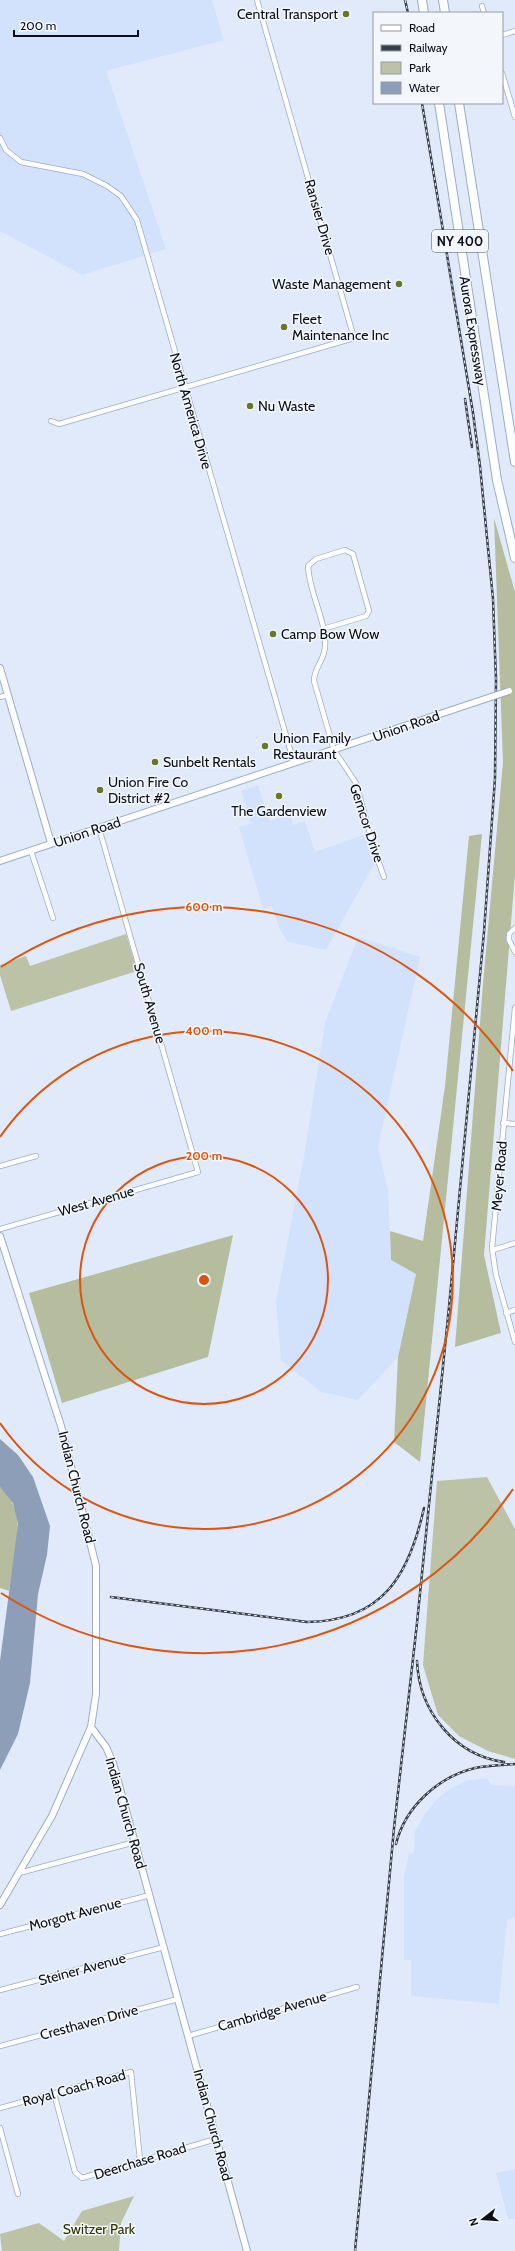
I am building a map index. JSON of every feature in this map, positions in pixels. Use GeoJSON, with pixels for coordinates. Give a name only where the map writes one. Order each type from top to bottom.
{"type":"FeatureCollection","features":[{"type":"Feature","properties":{"kind":"highway"},"geometry":{"type":"LineString","coordinates":[[422,0],[424,12]]}},
{"type":"Feature","properties":{"kind":"highway"},"geometry":{"type":"LineString","coordinates":[[443,0],[445,12]]}},
{"type":"Feature","properties":{"kind":"highway","name":"Aurora Expressway"},"geometry":{"type":"LineString","coordinates":[[439,104],[497,480],[515,558]]}},
{"type":"Feature","properties":{"kind":"highway","name":"Aurora Expressway"},"geometry":{"type":"LineString","coordinates":[[459,104],[515,462]]}},
{"type":"Feature","properties":{"kind":"street","name":"Ransier Drive"},"geometry":{"type":"LineString","coordinates":[[51,421],[59,424],[184,389],[354,338],[257,0]]}},
{"type":"Feature","properties":{"kind":"street"},"geometry":{"type":"LineString","coordinates":[[482,6],[484,12]]}},
{"type":"Feature","properties":{"kind":"street"},"geometry":{"type":"LineString","coordinates":[[503,35],[515,31]]}},
{"type":"Feature","properties":{"kind":"street"},"geometry":{"type":"LineString","coordinates":[[503,76],[515,117]]}},
{"type":"Feature","properties":{"kind":"street","name":"North America Drive"},"geometry":{"type":"LineString","coordinates":[[0,138],[6,150],[21,162],[83,174],[107,186],[121,196],[137,220],[184,389],[294,764]]}},
{"type":"Feature","properties":{"kind":"street","name":"Gemcor Drive"},"geometry":{"type":"LineString","coordinates":[[323,629],[366,616],[369,611],[353,554],[350,551],[346,550],[316,559],[308,566],[323,629],[325,654],[314,673],[314,681],[334,750],[356,783],[375,852],[384,877]]}},
{"type":"Feature","properties":{"kind":"street"},"geometry":{"type":"LineString","coordinates":[[0,668],[51,844]]}},
{"type":"Feature","properties":{"kind":"street","name":"Union Road"},"geometry":{"type":"LineString","coordinates":[[0,861],[512,690]]}},
{"type":"Feature","properties":{"kind":"street"},"geometry":{"type":"LineString","coordinates":[[0,697],[8,695]]}},
{"type":"Feature","properties":{"kind":"street","name":"South Avenue"},"geometry":{"type":"LineString","coordinates":[[99,828],[198,1172],[192,1174]]}},
{"type":"Feature","properties":{"kind":"street"},"geometry":{"type":"LineString","coordinates":[[31,851],[54,918]]}},
{"type":"Feature","properties":{"kind":"street"},"geometry":{"type":"LineString","coordinates":[[515,928],[508,934],[509,940],[515,952]]}},
{"type":"Feature","properties":{"kind":"street","name":"Meyer Road"},"geometry":{"type":"LineString","coordinates":[[515,1008],[503,1123],[493,1250],[496,1275],[515,1342]]}},
{"type":"Feature","properties":{"kind":"street"},"geometry":{"type":"LineString","coordinates":[[503,1123],[515,1124]]}},
{"type":"Feature","properties":{"kind":"street"},"geometry":{"type":"LineString","coordinates":[[0,1166],[36,1156]]}},
{"type":"Feature","properties":{"kind":"street","name":"West Avenue"},"geometry":{"type":"LineString","coordinates":[[0,1229],[192,1174]]}},
{"type":"Feature","properties":{"kind":"street","name":"Indian Church Road"},"geometry":{"type":"LineString","coordinates":[[0,1236],[61,1426],[96,1566],[96,1694],[91,1727],[106,1748],[113,1763],[247,2251]]}},
{"type":"Feature","properties":{"kind":"street"},"geometry":{"type":"LineString","coordinates":[[493,1250],[515,1243]]}},
{"type":"Feature","properties":{"kind":"street"},"geometry":{"type":"LineString","coordinates":[[506,1313],[515,1310]]}},
{"type":"Feature","properties":{"kind":"street"},"geometry":{"type":"LineString","coordinates":[[0,1905],[52,1816],[91,1727]]}},
{"type":"Feature","properties":{"kind":"street"},"geometry":{"type":"LineString","coordinates":[[19,1873],[134,1842]]}},
{"type":"Feature","properties":{"kind":"street","name":"Morgott Avenue"},"geometry":{"type":"LineString","coordinates":[[0,1934],[150,1895]]}},
{"type":"Feature","properties":{"kind":"street","name":"Steiner Avenue"},"geometry":{"type":"LineString","coordinates":[[0,1990],[164,1947]]}},
{"type":"Feature","properties":{"kind":"street","name":"Cambridge Avenue"},"geometry":{"type":"LineString","coordinates":[[188,2036],[356,1987]]}},
{"type":"Feature","properties":{"kind":"street","name":"Cresthaven Drive"},"geometry":{"type":"LineString","coordinates":[[0,2046],[178,1999]]}},
{"type":"Feature","properties":{"kind":"street","name":"Royal Coach Road"},"geometry":{"type":"LineString","coordinates":[[0,2108],[132,2072],[140,2160]]}},
{"type":"Feature","properties":{"kind":"street","name":"Deerchase Road"},"geometry":{"type":"LineString","coordinates":[[54,2093],[75,2172],[79,2177],[84,2178],[140,2160],[216,2139]]}},
{"type":"Feature","properties":{"kind":"street"},"geometry":{"type":"LineString","coordinates":[[0,2128],[18,2194]]}},
{"type":"Feature","properties":{"kind":"shaded area"},"geometry":{"type":"Polygon","coordinates":[[[0,0],[212,0],[224,40],[106,71],[166,249],[82,275],[0,231],[0,0]]]}},
{"type":"Feature","properties":{"kind":"shaded area"},"geometry":{"type":"Polygon","coordinates":[[[258,785],[270,821],[290,815],[293,825],[305,821],[315,852],[366,834],[374,864],[326,950],[288,942],[280,930],[272,906],[263,909],[239,827],[251,823],[241,791],[258,785]]]}},
{"type":"Feature","properties":{"kind":"shaded area"},"geometry":{"type":"Polygon","coordinates":[[[358,937],[420,957],[378,1147],[388,1190],[391,1260],[416,1274],[398,1357],[358,1400],[321,1392],[281,1360],[276,1302],[304,1156],[325,1023],[358,937]]]}},
{"type":"Feature","properties":{"kind":"shaded area"},"geometry":{"type":"Polygon","coordinates":[[[487,1778],[491,1785],[515,1786],[515,1917],[507,1920],[499,2004],[411,1996],[411,1960],[404,1960],[404,1877],[409,1854],[414,1853],[415,1831],[426,1812],[438,1798],[453,1787],[469,1780],[487,1778]]]}},
{"type":"Feature","properties":{"kind":"shaded area"},"geometry":{"type":"Polygon","coordinates":[[[515,2169],[515,2219],[508,2219],[496,2173],[515,2169]]]}},
{"type":"Feature","properties":{"kind":"green space"},"geometry":{"type":"Polygon","coordinates":[[[494,518],[515,592],[515,874],[484,1255],[501,1333],[455,1347],[483,984],[503,762],[494,518]]]}},
{"type":"Feature","properties":{"kind":"green space"},"geometry":{"type":"Polygon","coordinates":[[[482,834],[420,1462],[394,1442],[398,1357],[416,1274],[391,1260],[390,1231],[423,1241],[445,1086],[469,836],[482,834]]]}},
{"type":"Feature","properties":{"kind":"green space"},"geometry":{"type":"Polygon","coordinates":[[[126,934],[137,971],[11,1011],[0,975],[0,965],[26,956],[30,966],[126,934]]]}},
{"type":"Feature","properties":{"kind":"green space"},"geometry":{"type":"Polygon","coordinates":[[[233,1235],[208,1357],[62,1403],[29,1293],[233,1235]]]}},
{"type":"Feature","properties":{"kind":"green space"},"geometry":{"type":"Polygon","coordinates":[[[487,1477],[515,1529],[515,1759],[488,1751],[459,1736],[438,1715],[423,1665],[437,1481],[487,1477]]]}},
{"type":"Feature","properties":{"kind":"green space"},"geometry":{"type":"Polygon","coordinates":[[[0,1487],[9,1497],[15,1509],[17,1522],[18,1536],[9,1591],[0,1588],[0,1487]]]}},
{"type":"Feature","properties":{"kind":"green space","name":"Switzer Park"},"geometry":{"type":"Polygon","coordinates":[[[134,2196],[121,2223],[119,2251],[2,2251],[0,2234],[39,2223],[64,2241],[82,2211],[134,2196]]]}},
{"type":"Feature","properties":{"kind":"water"},"geometry":{"type":"Polygon","coordinates":[[[0,1439],[18,1455],[33,1477],[50,1526],[47,1555],[38,1594],[30,1683],[18,1734],[0,1770],[0,1661],[18,1524],[13,1503],[0,1487],[0,1439]]]}},
{"type":"Feature","properties":{"kind":"railway"},"geometry":{"type":"LineString","coordinates":[[405,0],[408,12]]}},
{"type":"Feature","properties":{"kind":"railway"},"geometry":{"type":"LineString","coordinates":[[355,2251],[394,1828],[417,1623],[449,1307],[484,932],[495,778],[496,680],[493,599],[480,466],[473,413],[422,104]]}},
{"type":"Feature","properties":{"kind":"railway"},"geometry":{"type":"LineString","coordinates":[[465,399],[472,447]]}},
{"type":"Feature","properties":{"kind":"railway"},"geometry":{"type":"LineString","coordinates":[[111,1597],[307,1622],[333,1620],[355,1613],[373,1603],[388,1590],[400,1573],[410,1554],[418,1532],[424,1508]]}},
{"type":"Feature","properties":{"kind":"railway"},"geometry":{"type":"LineString","coordinates":[[417,1661],[419,1679],[424,1697],[442,1728],[455,1740],[470,1750],[486,1758],[504,1762]]}},
{"type":"Feature","properties":{"kind":"railway"},"geometry":{"type":"LineString","coordinates":[[396,1844],[400,1830],[415,1806],[436,1786],[448,1778],[475,1768],[515,1764]]}},
{"type":"Feature","properties":{"kind":"place","name":"Central Transport"},"geometry":{"type":"Point","coordinates":[346,14]}},
{"type":"Feature","properties":{"kind":"place","name":"Waste Management"},"geometry":{"type":"Point","coordinates":[399,284]}},
{"type":"Feature","properties":{"kind":"place","name":"Fleet Maintenance Inc"},"geometry":{"type":"Point","coordinates":[284,327]}},
{"type":"Feature","properties":{"kind":"place","name":"Nu Waste"},"geometry":{"type":"Point","coordinates":[250,406]}},
{"type":"Feature","properties":{"kind":"place","name":"Camp Bow Wow"},"geometry":{"type":"Point","coordinates":[273,634]}},
{"type":"Feature","properties":{"kind":"place","name":"Union Family Restaurant"},"geometry":{"type":"Point","coordinates":[265,746]}},
{"type":"Feature","properties":{"kind":"place","name":"Sunbelt Rentals"},"geometry":{"type":"Point","coordinates":[155,762]}},
{"type":"Feature","properties":{"kind":"place","name":"Union Fire Co District #2"},"geometry":{"type":"Point","coordinates":[100,790]}},
{"type":"Feature","properties":{"kind":"place","name":"The Gardenview"},"geometry":{"type":"Point","coordinates":[279,796]}}]}
